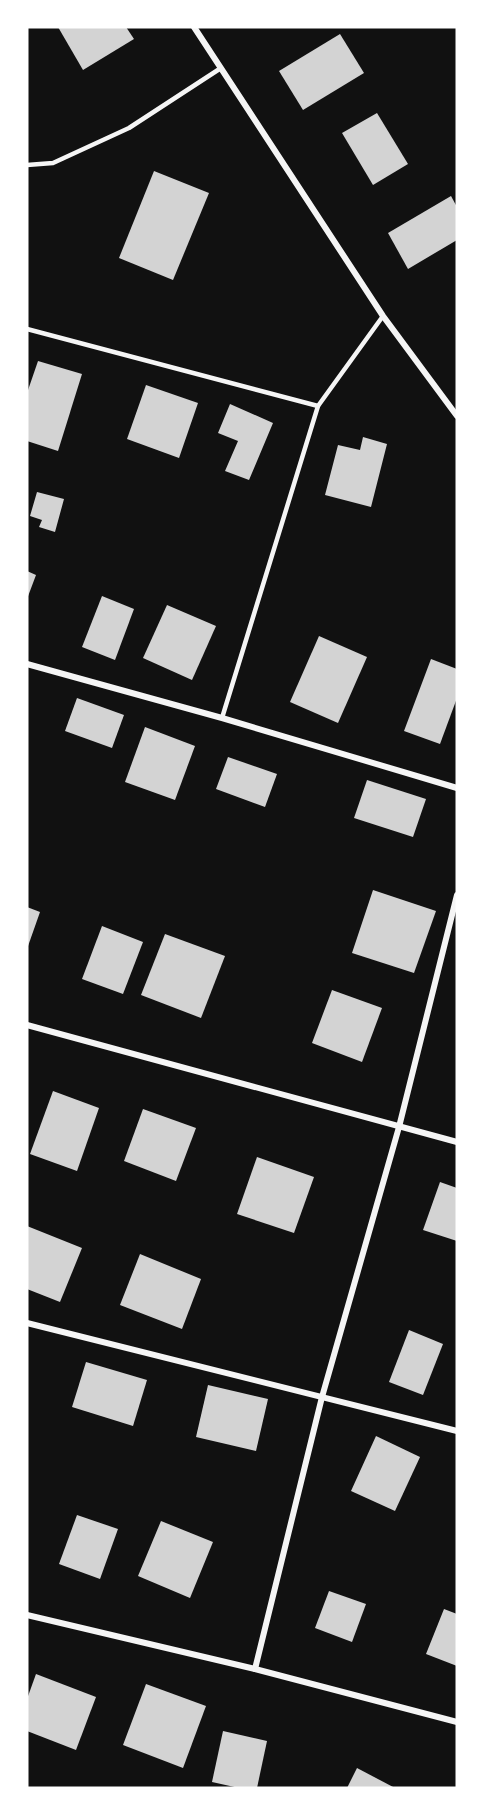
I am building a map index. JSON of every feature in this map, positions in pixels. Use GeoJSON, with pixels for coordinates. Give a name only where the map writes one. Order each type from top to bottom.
{"type":"FeatureCollection","features":[{"type":"Feature","properties":{"kind":"street"},"geometry":{"type":"LineString","coordinates":[[194,27],[383,316],[457,416]]}},
{"type":"Feature","properties":{"kind":"street"},"geometry":{"type":"LineString","coordinates":[[27,664],[222,718],[457,788]]}},
{"type":"Feature","properties":{"kind":"street"},"geometry":{"type":"LineString","coordinates":[[255,1669],[322,1397],[399,1127],[457,895]]}},
{"type":"Feature","properties":{"kind":"street"},"geometry":{"type":"LineString","coordinates":[[27,1024],[457,1142]]}},
{"type":"Feature","properties":{"kind":"street"},"geometry":{"type":"LineString","coordinates":[[27,1323],[457,1431]]}},
{"type":"Feature","properties":{"kind":"street"},"geometry":{"type":"LineString","coordinates":[[27,1615],[255,1669],[457,1722]]}},
{"type":"Feature","properties":{"kind":"lane"},"geometry":{"type":"LineString","coordinates":[[27,165],[53,163],[129,128],[221,68]]}},
{"type":"Feature","properties":{"kind":"lane"},"geometry":{"type":"LineString","coordinates":[[222,718],[318,406],[383,316]]}},
{"type":"Feature","properties":{"kind":"lane"},"geometry":{"type":"LineString","coordinates":[[27,329],[318,406]]}},
{"type":"Feature","properties":{"kind":"building"},"geometry":{"type":"Polygon","coordinates":[[[58,27],[126,27],[134,39],[83,70],[58,27]]]}},
{"type":"Feature","properties":{"kind":"building"},"geometry":{"type":"Polygon","coordinates":[[[340,34],[364,73],[303,110],[279,71],[340,34]]]}},
{"type":"Feature","properties":{"kind":"building"},"geometry":{"type":"Polygon","coordinates":[[[377,113],[408,164],[373,185],[342,133],[377,113]]]}},
{"type":"Feature","properties":{"kind":"building"},"geometry":{"type":"Polygon","coordinates":[[[154,171],[209,193],[173,280],[119,258],[154,171]]]}},
{"type":"Feature","properties":{"kind":"building"},"geometry":{"type":"Polygon","coordinates":[[[451,196],[457,207],[457,240],[408,269],[388,233],[451,196]]]}},
{"type":"Feature","properties":{"kind":"building"},"geometry":{"type":"Polygon","coordinates":[[[38,361],[82,374],[58,451],[27,441],[27,393],[38,361]]]}},
{"type":"Feature","properties":{"kind":"building"},"geometry":{"type":"Polygon","coordinates":[[[146,385],[198,403],[179,458],[127,439],[146,385]]]}},
{"type":"Feature","properties":{"kind":"building"},"geometry":{"type":"Polygon","coordinates":[[[230,404],[273,423],[249,480],[225,471],[238,441],[218,433],[230,404]]]}},
{"type":"Feature","properties":{"kind":"building"},"geometry":{"type":"Polygon","coordinates":[[[363,437],[387,444],[371,507],[325,495],[338,445],[360,450],[363,437]]]}},
{"type":"Feature","properties":{"kind":"building"},"geometry":{"type":"Polygon","coordinates":[[[37,492],[64,499],[55,532],[39,527],[42,520],[30,516],[37,492]]]}},
{"type":"Feature","properties":{"kind":"building"},"geometry":{"type":"Polygon","coordinates":[[[27,571],[36,575],[27,599],[27,571]]]}},
{"type":"Feature","properties":{"kind":"building"},"geometry":{"type":"Polygon","coordinates":[[[102,596],[134,609],[115,660],[82,647],[102,596]]]}},
{"type":"Feature","properties":{"kind":"building"},"geometry":{"type":"Polygon","coordinates":[[[167,605],[216,626],[192,680],[143,658],[167,605]]]}},
{"type":"Feature","properties":{"kind":"building"},"geometry":{"type":"Polygon","coordinates":[[[319,636],[367,657],[338,723],[290,702],[319,636]]]}},
{"type":"Feature","properties":{"kind":"building"},"geometry":{"type":"Polygon","coordinates":[[[431,659],[457,669],[457,698],[440,744],[404,731],[431,659]]]}},
{"type":"Feature","properties":{"kind":"building"},"geometry":{"type":"Polygon","coordinates":[[[77,698],[124,715],[112,748],[65,731],[77,698]]]}},
{"type":"Feature","properties":{"kind":"building"},"geometry":{"type":"Polygon","coordinates":[[[145,727],[195,746],[175,800],[125,782],[145,727]]]}},
{"type":"Feature","properties":{"kind":"building"},"geometry":{"type":"Polygon","coordinates":[[[228,757],[277,774],[265,807],[216,789],[228,757]]]}},
{"type":"Feature","properties":{"kind":"building"},"geometry":{"type":"Polygon","coordinates":[[[367,780],[426,799],[413,837],[354,818],[367,780]]]}},
{"type":"Feature","properties":{"kind":"building"},"geometry":{"type":"Polygon","coordinates":[[[373,890],[436,911],[414,973],[352,953],[373,890]]]}},
{"type":"Feature","properties":{"kind":"building"},"geometry":{"type":"Polygon","coordinates":[[[27,907],[40,912],[27,949],[27,907]]]}},
{"type":"Feature","properties":{"kind":"building"},"geometry":{"type":"Polygon","coordinates":[[[102,926],[143,942],[123,994],[82,979],[102,926]]]}},
{"type":"Feature","properties":{"kind":"building"},"geometry":{"type":"Polygon","coordinates":[[[165,934],[225,956],[201,1018],[141,995],[165,934]]]}},
{"type":"Feature","properties":{"kind":"building"},"geometry":{"type":"Polygon","coordinates":[[[332,990],[382,1008],[362,1062],[312,1043],[332,990]]]}},
{"type":"Feature","properties":{"kind":"building"},"geometry":{"type":"Polygon","coordinates":[[[53,1091],[99,1108],[77,1171],[30,1154],[53,1091]]]}},
{"type":"Feature","properties":{"kind":"building"},"geometry":{"type":"Polygon","coordinates":[[[143,1109],[196,1128],[176,1181],[124,1161],[143,1109]]]}},
{"type":"Feature","properties":{"kind":"building"},"geometry":{"type":"Polygon","coordinates":[[[257,1157],[314,1177],[294,1233],[237,1214],[257,1157]]]}},
{"type":"Feature","properties":{"kind":"building"},"geometry":{"type":"Polygon","coordinates":[[[440,1182],[457,1188],[457,1241],[423,1230],[440,1182]]]}},
{"type":"Feature","properties":{"kind":"building"},"geometry":{"type":"Polygon","coordinates":[[[27,1226],[82,1248],[60,1302],[27,1289],[27,1226]]]}},
{"type":"Feature","properties":{"kind":"building"},"geometry":{"type":"Polygon","coordinates":[[[140,1254],[201,1279],[182,1329],[120,1305],[140,1254]]]}},
{"type":"Feature","properties":{"kind":"building"},"geometry":{"type":"Polygon","coordinates":[[[409,1330],[443,1344],[423,1395],[389,1382],[409,1330]]]}},
{"type":"Feature","properties":{"kind":"building"},"geometry":{"type":"Polygon","coordinates":[[[86,1362],[147,1380],[133,1426],[72,1407],[86,1362]]]}},
{"type":"Feature","properties":{"kind":"building"},"geometry":{"type":"Polygon","coordinates":[[[208,1385],[268,1399],[256,1451],[196,1437],[208,1385]]]}},
{"type":"Feature","properties":{"kind":"building"},"geometry":{"type":"Polygon","coordinates":[[[376,1436],[420,1457],[395,1511],[351,1491],[376,1436]]]}},
{"type":"Feature","properties":{"kind":"building"},"geometry":{"type":"Polygon","coordinates":[[[77,1515],[118,1529],[100,1579],[59,1564],[77,1515]]]}},
{"type":"Feature","properties":{"kind":"building"},"geometry":{"type":"Polygon","coordinates":[[[161,1521],[213,1542],[190,1598],[138,1576],[161,1521]]]}},
{"type":"Feature","properties":{"kind":"building"},"geometry":{"type":"Polygon","coordinates":[[[329,1591],[366,1604],[352,1642],[315,1628],[329,1591]]]}},
{"type":"Feature","properties":{"kind":"building"},"geometry":{"type":"Polygon","coordinates":[[[444,1609],[457,1614],[457,1666],[426,1654],[444,1609]]]}},
{"type":"Feature","properties":{"kind":"building"},"geometry":{"type":"Polygon","coordinates":[[[36,1674],[96,1697],[76,1750],[27,1731],[27,1699],[36,1674]]]}},
{"type":"Feature","properties":{"kind":"building"},"geometry":{"type":"Polygon","coordinates":[[[146,1684],[206,1706],[183,1768],[123,1745],[146,1684]]]}},
{"type":"Feature","properties":{"kind":"building"},"geometry":{"type":"Polygon","coordinates":[[[223,1731],[267,1741],[257,1788],[239,1788],[212,1782],[223,1731]]]}},
{"type":"Feature","properties":{"kind":"building"},"geometry":{"type":"Polygon","coordinates":[[[357,1768],[395,1788],[347,1788],[357,1768]]]}}]}
